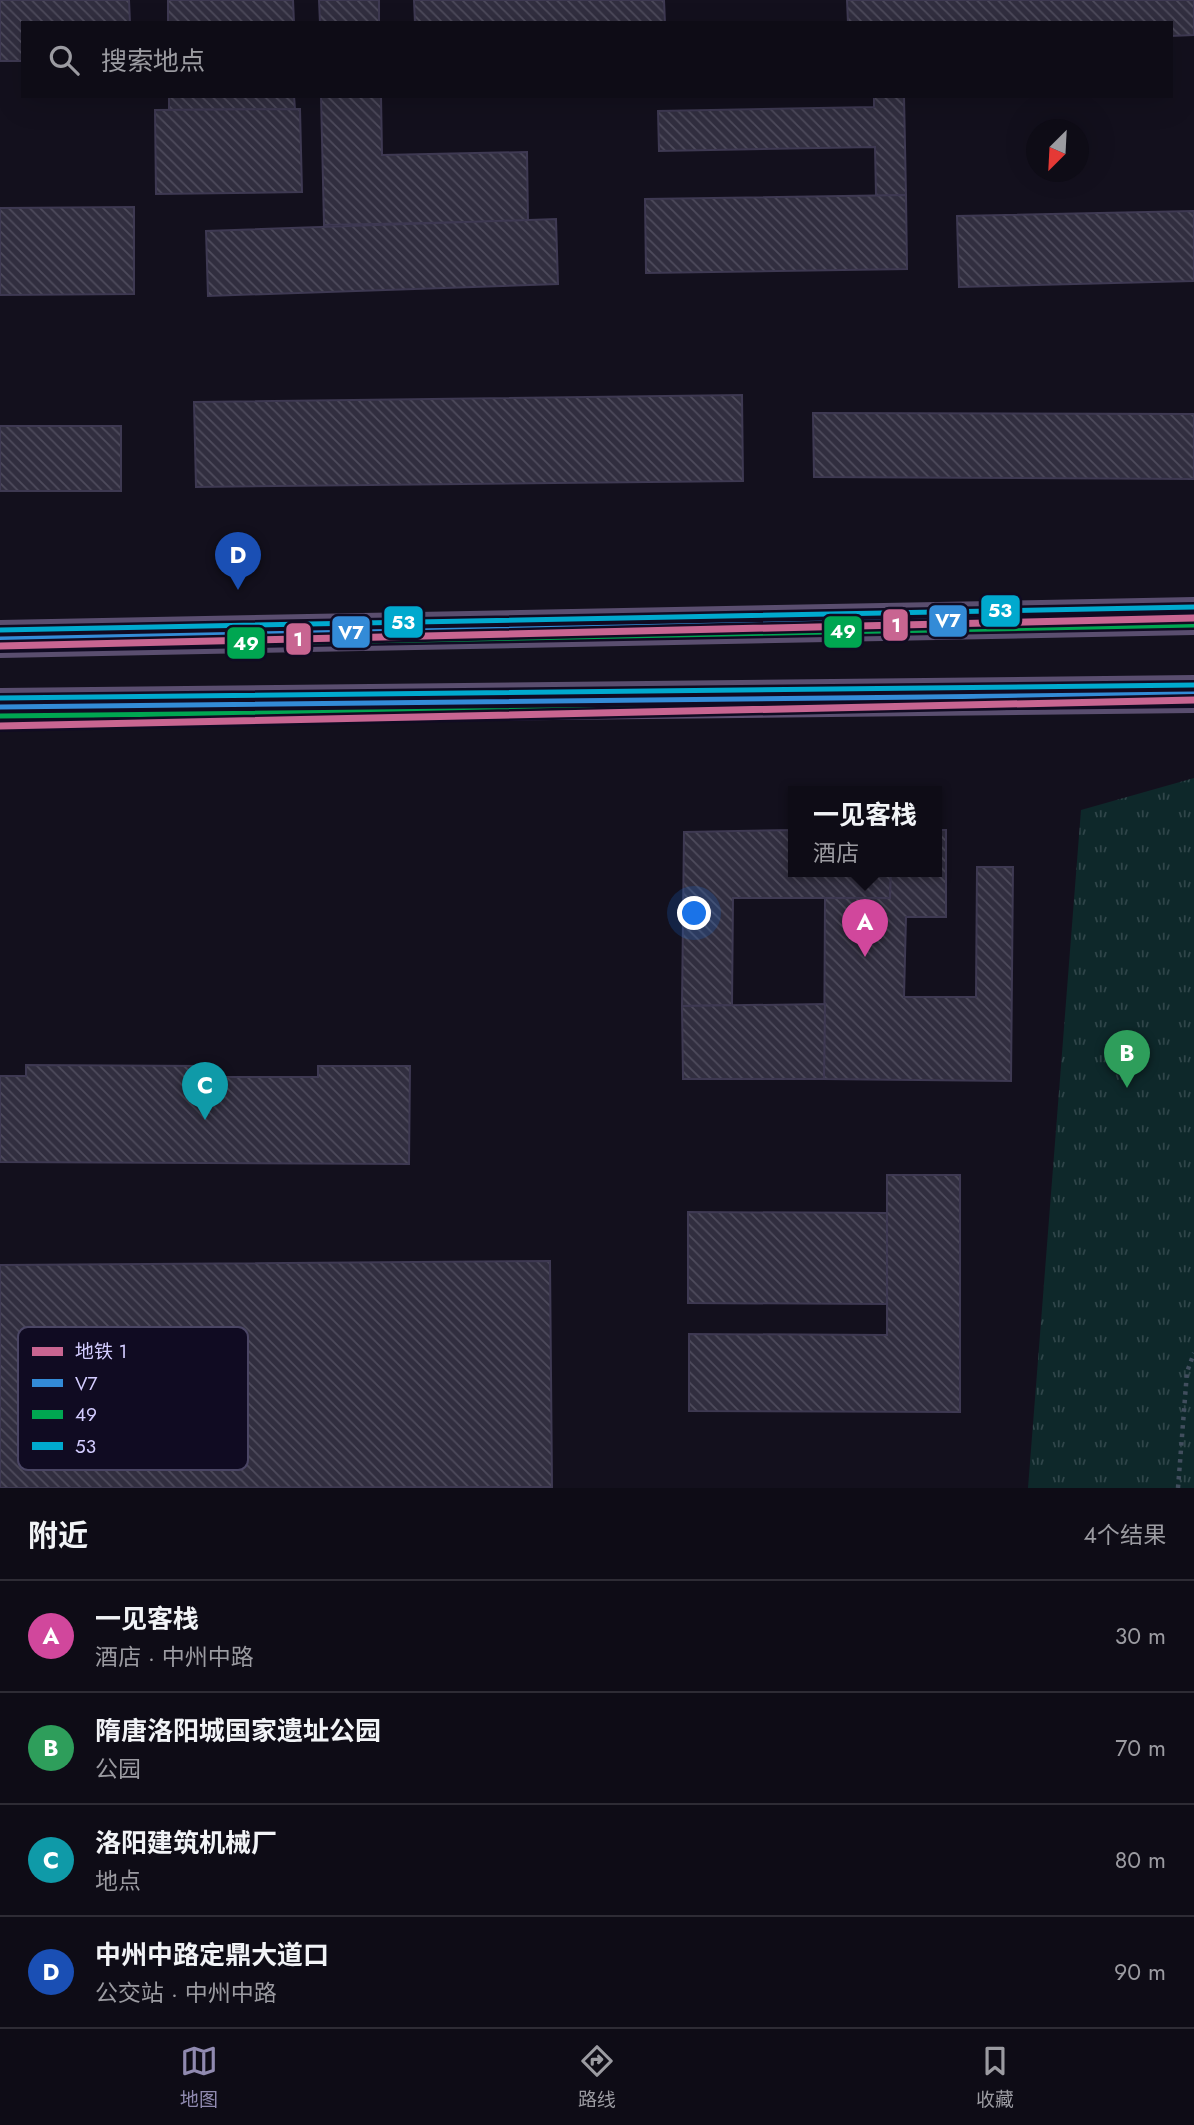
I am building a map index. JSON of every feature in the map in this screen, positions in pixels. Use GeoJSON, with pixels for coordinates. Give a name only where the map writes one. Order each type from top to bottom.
{"type":"FeatureCollection","features":[{"type":"Feature","properties":{"kind":"main road"},"geometry":{"type":"LineString","coordinates":[[0,639],[1194,616]]}},
{"type":"Feature","properties":{"kind":"main road"},"geometry":{"type":"LineString","coordinates":[[0,707],[1194,694]]}},
{"type":"Feature","properties":{"kind":"path"},"geometry":{"type":"LineString","coordinates":[[1178,1488],[1187,1372],[1194,1353]]}},
{"type":"Feature","properties":{"kind":"green space"},"geometry":{"type":"Polygon","coordinates":[[[1194,778],[1194,1488],[1028,1488],[1081,810],[1194,778]]]}},
{"type":"Feature","properties":{"kind":"building"},"geometry":{"type":"Polygon","coordinates":[[[0,0],[129,0],[130,21],[21,21],[21,61],[0,61],[0,0]]]}},
{"type":"Feature","properties":{"kind":"building"},"geometry":{"type":"Polygon","coordinates":[[[168,0],[293,0],[294,21],[168,21],[168,0]]]}},
{"type":"Feature","properties":{"kind":"building"},"geometry":{"type":"Polygon","coordinates":[[[319,0],[379,0],[379,21],[320,21],[319,0]]]}},
{"type":"Feature","properties":{"kind":"building"},"geometry":{"type":"Polygon","coordinates":[[[414,0],[664,0],[665,21],[415,21],[414,0]]]}},
{"type":"Feature","properties":{"kind":"building"},"geometry":{"type":"Polygon","coordinates":[[[847,0],[1194,0],[1194,35],[1173,36],[1173,21],[848,21],[847,0]]]}},
{"type":"Feature","properties":{"kind":"building"},"geometry":{"type":"Polygon","coordinates":[[[169,98],[294,98],[295,109],[169,110],[169,98]]]}},
{"type":"Feature","properties":{"kind":"building"},"geometry":{"type":"Polygon","coordinates":[[[321,98],[381,98],[382,155],[527,152],[528,221],[324,225],[321,98]]]}},
{"type":"Feature","properties":{"kind":"building"},"geometry":{"type":"Polygon","coordinates":[[[874,98],[904,98],[906,195],[876,196],[875,147],[659,151],[658,111],[874,107],[874,98]]]}},
{"type":"Feature","properties":{"kind":"building"},"geometry":{"type":"Polygon","coordinates":[[[300,109],[302,192],[156,194],[155,110],[300,109]]]}},
{"type":"Feature","properties":{"kind":"building"},"geometry":{"type":"Polygon","coordinates":[[[906,195],[907,269],[646,273],[645,199],[906,195]]]}},
{"type":"Feature","properties":{"kind":"building"},"geometry":{"type":"Polygon","coordinates":[[[134,207],[134,294],[0,295],[0,208],[134,207]]]}},
{"type":"Feature","properties":{"kind":"building"},"geometry":{"type":"Polygon","coordinates":[[[1194,211],[1194,281],[959,287],[957,216],[1194,211]]]}},
{"type":"Feature","properties":{"kind":"building"},"geometry":{"type":"Polygon","coordinates":[[[556,219],[558,284],[208,296],[206,231],[556,219]]]}},
{"type":"Feature","properties":{"kind":"building"},"geometry":{"type":"Polygon","coordinates":[[[742,395],[743,481],[196,487],[194,402],[742,395]]]}},
{"type":"Feature","properties":{"kind":"building"},"geometry":{"type":"Polygon","coordinates":[[[813,413],[1194,414],[1194,479],[814,477],[813,413]]]}},
{"type":"Feature","properties":{"kind":"building"},"geometry":{"type":"Polygon","coordinates":[[[0,426],[121,426],[121,491],[0,491],[0,426]]]}},
{"type":"Feature","properties":{"kind":"building"},"geometry":{"type":"Polygon","coordinates":[[[788,830],[788,877],[891,877],[890,898],[733,898],[732,1005],[682,1006],[684,832],[788,830]]]}},
{"type":"Feature","properties":{"kind":"building"},"geometry":{"type":"Polygon","coordinates":[[[942,830],[946,830],[946,917],[906,917],[904,997],[976,997],[977,867],[1013,867],[1011,1081],[824,1079],[825,898],[890,898],[891,877],[942,877],[942,830]]]}},
{"type":"Feature","properties":{"kind":"building"},"geometry":{"type":"Polygon","coordinates":[[[825,1004],[824,1079],[683,1079],[682,1006],[825,1004]]]}},
{"type":"Feature","properties":{"kind":"building"},"geometry":{"type":"Polygon","coordinates":[[[26,1065],[206,1066],[207,1077],[318,1077],[318,1066],[410,1066],[409,1164],[0,1162],[0,1076],[26,1076],[26,1065]]]}},
{"type":"Feature","properties":{"kind":"building"},"geometry":{"type":"Polygon","coordinates":[[[887,1175],[960,1175],[960,1412],[689,1411],[689,1334],[887,1335],[887,1175]]]}},
{"type":"Feature","properties":{"kind":"building"},"geometry":{"type":"Polygon","coordinates":[[[688,1212],[887,1213],[887,1304],[688,1303],[688,1212]]]}},
{"type":"Feature","properties":{"kind":"building"},"geometry":{"type":"Polygon","coordinates":[[[550,1261],[552,1487],[0,1488],[0,1265],[550,1261]]]}},
{"type":"Feature","properties":{"kind":"metro line","name":"1"},"geometry":{"type":"LineString","coordinates":[[0,646],[1194,618]]}},
{"type":"Feature","properties":{"kind":"metro line","name":"1"},"geometry":{"type":"LineString","coordinates":[[0,726],[1194,700]]}},
{"type":"Feature","properties":{"kind":"transit line","name":"53"},"geometry":{"type":"LineString","coordinates":[[0,630],[1194,607]]}},
{"type":"Feature","properties":{"kind":"transit line","name":"V7"},"geometry":{"type":"LineString","coordinates":[[0,639],[1194,616]]}},
{"type":"Feature","properties":{"kind":"transit line","name":"49"},"geometry":{"type":"LineString","coordinates":[[0,648],[1194,625]]}},
{"type":"Feature","properties":{"kind":"transit line","name":"53"},"geometry":{"type":"LineString","coordinates":[[0,698],[1194,685]]}},
{"type":"Feature","properties":{"kind":"transit line","name":"V7"},"geometry":{"type":"LineString","coordinates":[[0,707],[1194,694]]}},
{"type":"Feature","properties":{"kind":"transit line","name":"49"},"geometry":{"type":"LineString","coordinates":[[0,716],[1194,703]]}},
{"type":"Feature","properties":{"kind":"place","name":"中州中路定鼎大道口"},"geometry":{"type":"Point","coordinates":[238,590]}},
{"type":"Feature","properties":{"kind":"place","name":"一见客栈"},"geometry":{"type":"Point","coordinates":[865,957]}},
{"type":"Feature","properties":{"kind":"place","name":"隋唐洛阳城国家遗址公园"},"geometry":{"type":"Point","coordinates":[1127,1088]}},
{"type":"Feature","properties":{"kind":"place","name":"洛阳建筑机械厂"},"geometry":{"type":"Point","coordinates":[205,1120]}}]}
